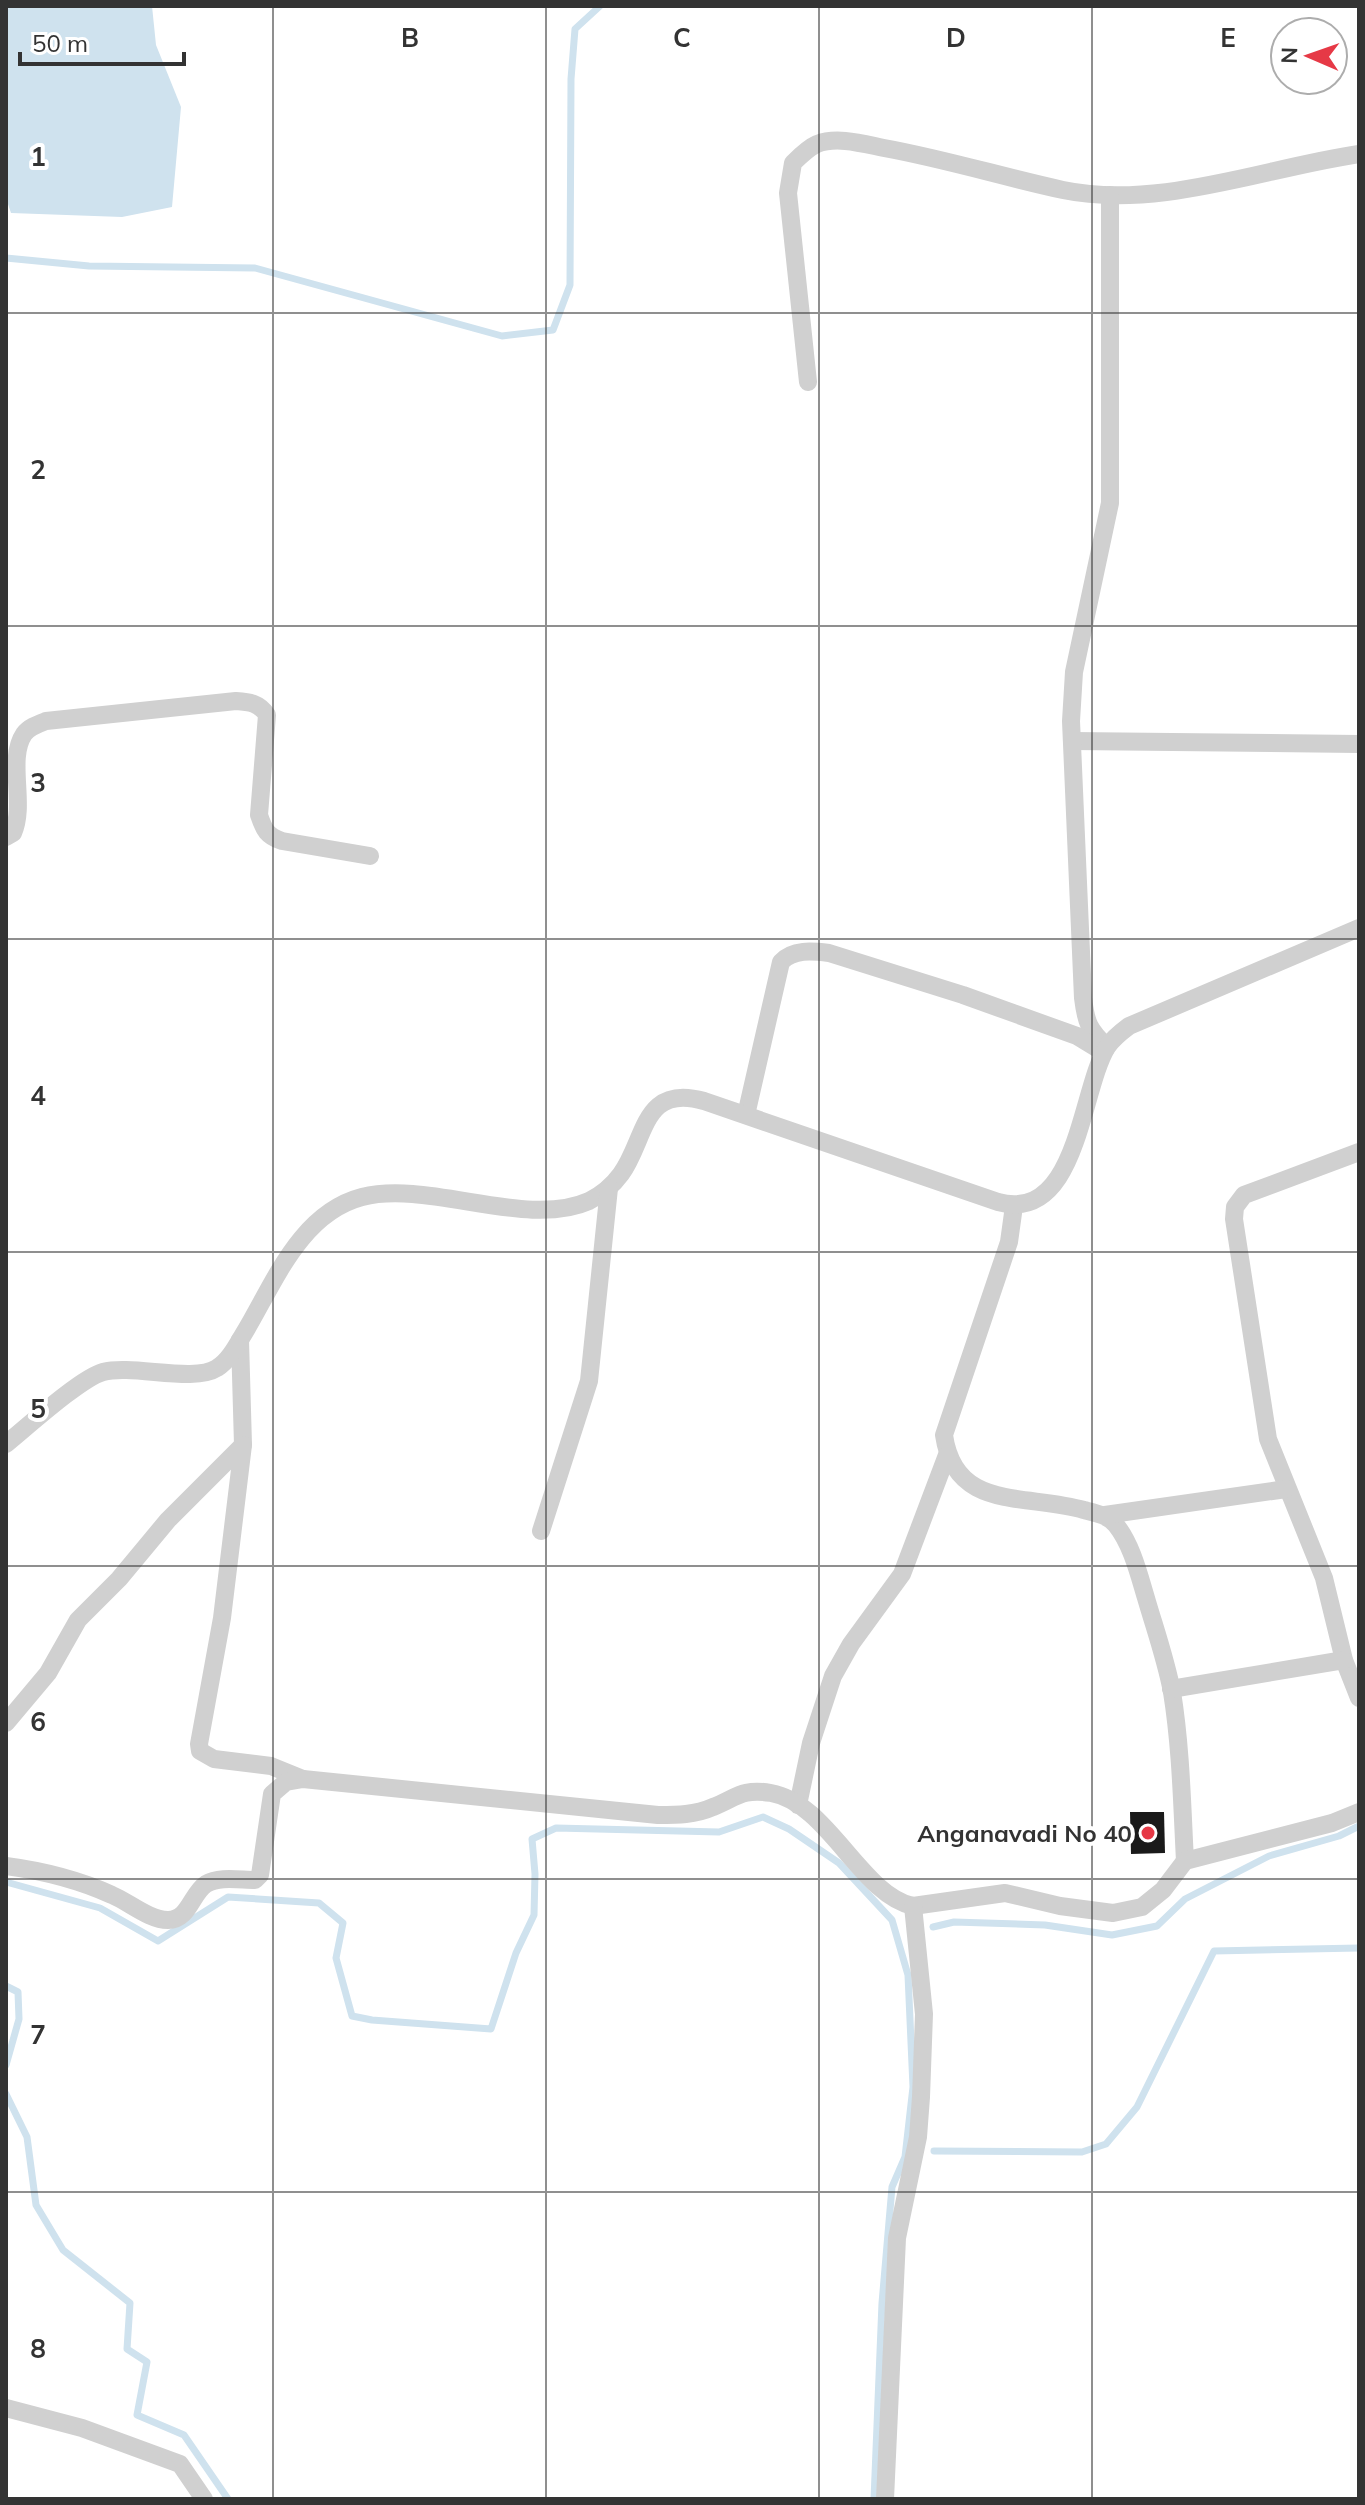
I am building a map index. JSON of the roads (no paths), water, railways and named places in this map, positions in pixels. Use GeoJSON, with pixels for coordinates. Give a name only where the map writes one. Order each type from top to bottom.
{"type":"FeatureCollection","features":[{"type":"Feature","properties":{"kind":"street"},"geometry":{"type":"LineString","coordinates":[[808,382],[788,193],[793,163],[816,144],[830,141],[861,143],[942,158],[1064,190],[1110,195],[1184,189],[1359,154]]}},
{"type":"Feature","properties":{"kind":"street"},"geometry":{"type":"LineString","coordinates":[[1106,1050],[1091,1032],[1085,1018],[1072,741],[1074,672],[1110,503],[1110,195]]}},
{"type":"Feature","properties":{"kind":"street"},"geometry":{"type":"LineString","coordinates":[[6,837],[13,833],[19,813],[17,761],[23,735],[33,727],[46,721],[236,701],[261,707],[267,715],[259,815],[270,837],[370,856]]}},
{"type":"Feature","properties":{"kind":"street"},"geometry":{"type":"LineString","coordinates":[[1072,741],[1359,744]]}},
{"type":"Feature","properties":{"kind":"street"},"geometry":{"type":"LineString","coordinates":[[6,1444],[97,1374],[116,1370],[208,1372],[217,1368],[240,1340],[305,1234],[321,1218],[357,1198],[399,1193],[536,1209],[567,1208],[590,1201],[623,1173],[643,1125],[660,1104],[691,1097],[1014,1206],[1025,1204],[1041,1194],[1065,1166],[1083,1123],[1106,1050],[1117,1034],[1129,1026],[1359,928]]}},
{"type":"Feature","properties":{"kind":"street"},"geometry":{"type":"LineString","coordinates":[[746,1115],[781,962],[785,957],[800,952],[829,953],[963,995],[1077,1036],[1106,1050]]}},
{"type":"Feature","properties":{"kind":"street"},"geometry":{"type":"LineString","coordinates":[[1359,1152],[1255,1189],[1244,1195],[1235,1207],[1234,1219],[1268,1439],[1324,1578],[1344,1660],[1359,1698]]}},
{"type":"Feature","properties":{"kind":"street"},"geometry":{"type":"LineString","coordinates":[[541,1531],[589,1381],[609,1188]]}},
{"type":"Feature","properties":{"kind":"street"},"geometry":{"type":"LineString","coordinates":[[1014,1206],[1009,1242],[944,1435],[947,1455],[962,1479],[994,1494],[1105,1515],[1286,1489]]}},
{"type":"Feature","properties":{"kind":"street"},"geometry":{"type":"LineString","coordinates":[[240,1340],[243,1445],[222,1618],[200,1751],[214,1759],[271,1766],[303,1779]]}},
{"type":"Feature","properties":{"kind":"street"},"geometry":{"type":"LineString","coordinates":[[6,1723],[48,1673],[78,1620],[119,1579],[168,1520],[243,1445]]}},
{"type":"Feature","properties":{"kind":"street"},"geometry":{"type":"LineString","coordinates":[[798,1805],[811,1743],[833,1676],[851,1644],[902,1574],[947,1455]]}},
{"type":"Feature","properties":{"kind":"street"},"geometry":{"type":"LineString","coordinates":[[1105,1515],[1123,1536],[1138,1572],[1171,1689],[1179,1748],[1185,1861]]}},
{"type":"Feature","properties":{"kind":"street"},"geometry":{"type":"LineString","coordinates":[[1171,1689],[1344,1660]]}},
{"type":"Feature","properties":{"kind":"street"},"geometry":{"type":"LineString","coordinates":[[6,1866],[54,1873],[112,1894],[162,1919],[178,1918],[197,1891],[208,1882],[255,1880],[260,1875],[272,1794],[286,1782],[303,1779],[658,1815],[688,1815],[715,1807],[729,1797],[749,1791],[774,1793],[798,1805],[847,1849],[879,1889],[899,1903],[913,1906],[1005,1893],[1060,1906],[1113,1913],[1142,1907],[1163,1890],[1185,1861],[1332,1823],[1359,1812]]}},
{"type":"Feature","properties":{"kind":"street"},"geometry":{"type":"LineString","coordinates":[[885,2499],[897,2238],[914,2164],[921,2097],[924,2014],[913,1906]]}},
{"type":"Feature","properties":{"kind":"street"},"geometry":{"type":"LineString","coordinates":[[6,2408],[82,2428],[180,2464],[204,2499]]}},
{"type":"Feature","properties":{"kind":"water"},"geometry":{"type":"Polygon","coordinates":[[[6,6],[152,6],[156,45],[181,107],[172,207],[122,217],[11,213],[6,198],[6,6]]]}},
{"type":"Feature","properties":{"kind":"waterway"},"geometry":{"type":"LineString","coordinates":[[6,258],[89,266],[255,268],[502,336],[553,330],[570,285],[571,79],[575,29],[600,6]]}},
{"type":"Feature","properties":{"kind":"waterway"},"geometry":{"type":"LineString","coordinates":[[6,1882],[100,1908],[158,1941],[228,1897],[319,1903],[343,1923],[336,1958],[352,2016],[491,2029],[516,1953],[534,1915],[532,1839],[556,1828],[719,1832],[763,1817],[789,1829],[839,1863],[892,1920],[908,1975],[913,2087],[905,2157],[892,2187],[882,2303],[874,2499]]}},
{"type":"Feature","properties":{"kind":"waterway"},"geometry":{"type":"LineString","coordinates":[[933,1927],[954,1922],[1045,1925],[1112,1935],[1157,1926],[1185,1899],[1269,1856],[1339,1836],[1359,1826]]}},
{"type":"Feature","properties":{"kind":"waterway"},"geometry":{"type":"LineString","coordinates":[[934,2151],[1082,2152],[1106,2144],[1137,2107],[1214,1951],[1359,1948]]}},
{"type":"Feature","properties":{"kind":"waterway"},"geometry":{"type":"LineString","coordinates":[[6,1986],[18,1992],[19,2019],[6,2065]]}},
{"type":"Feature","properties":{"kind":"waterway"},"geometry":{"type":"LineString","coordinates":[[6,2094],[27,2137],[36,2205],[63,2250],[130,2303],[127,2349],[147,2362],[137,2415],[184,2435],[228,2499]]}},
{"type":"Feature","properties":{"kind":"place","name":"Anganavadi No 40"},"geometry":{"type":"Point","coordinates":[1148,1833]}}]}
